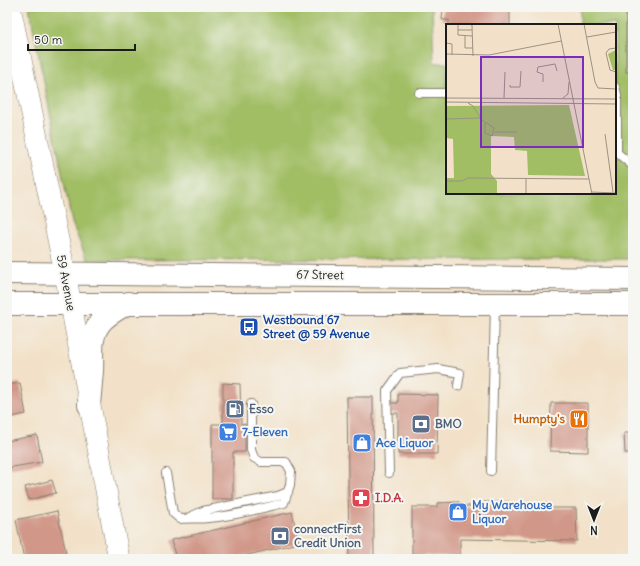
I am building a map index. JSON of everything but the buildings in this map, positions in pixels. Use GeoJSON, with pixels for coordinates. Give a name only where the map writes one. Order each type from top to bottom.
{"type":"FeatureCollection","features":[{"type":"Feature","properties":{"kind":"main road","name":"67 Street"},"geometry":{"type":"LineString","coordinates":[[7,273],[633,279]]}},
{"type":"Feature","properties":{"kind":"main road"},"geometry":{"type":"LineString","coordinates":[[89,405],[92,370],[92,338],[104,319],[128,303]]}},
{"type":"Feature","properties":{"kind":"main road"},"geometry":{"type":"LineString","coordinates":[[7,304],[633,304]]}},
{"type":"Feature","properties":{"kind":"street","name":"59 Avenue"},"geometry":{"type":"LineString","coordinates":[[10,7],[65,273],[119,559]]}},
{"type":"Feature","properties":{"kind":"lane"},"geometry":{"type":"LineString","coordinates":[[616,91],[616,151],[633,166]]}},
{"type":"Feature","properties":{"kind":"lane"},"geometry":{"type":"LineString","coordinates":[[419,93],[446,93]]}},
{"type":"Feature","properties":{"kind":"lane"},"geometry":{"type":"LineString","coordinates":[[492,471],[494,304]]}},
{"type":"Feature","properties":{"kind":"lane"},"geometry":{"type":"LineString","coordinates":[[389,473],[387,391],[400,374],[438,370],[460,373],[458,386]]}},
{"type":"Feature","properties":{"kind":"lane"},"geometry":{"type":"LineString","coordinates":[[166,473],[173,513],[180,519],[206,519],[235,515],[284,503],[290,484],[291,471],[286,462],[261,462],[254,458],[251,450],[251,404]]}},
{"type":"Feature","properties":{"kind":"green space"},"geometry":{"type":"Polygon","coordinates":[[[29,7],[432,7],[434,63],[446,63],[446,194],[616,194],[616,24],[580,24],[580,7],[633,7],[633,259],[87,260],[72,223],[29,7]]]}},
{"type":"Feature","properties":{"kind":"place","name":"Westbound 67 Street @ 59 Avenue"},"geometry":{"type":"Point","coordinates":[249,327]}},
{"type":"Feature","properties":{"kind":"place","name":"Esso"},"geometry":{"type":"Point","coordinates":[235,409]}},
{"type":"Feature","properties":{"kind":"place","name":"Humpty's"},"geometry":{"type":"Point","coordinates":[579,419]}},
{"type":"Feature","properties":{"kind":"place","name":"BMO"},"geometry":{"type":"Point","coordinates":[421,424]}},
{"type":"Feature","properties":{"kind":"place","name":"7-Eleven"},"geometry":{"type":"Point","coordinates":[228,432]}},
{"type":"Feature","properties":{"kind":"place","name":"Ace Liquor"},"geometry":{"type":"Point","coordinates":[362,443]}},
{"type":"Feature","properties":{"kind":"place","name":"I.D.A."},"geometry":{"type":"Point","coordinates":[361,498]}},
{"type":"Feature","properties":{"kind":"place","name":"My Warehouse Liquor"},"geometry":{"type":"Point","coordinates":[458,512]}},
{"type":"Feature","properties":{"kind":"place","name":"connectFirst Credit Union"},"geometry":{"type":"Point","coordinates":[280,536]}}]}
